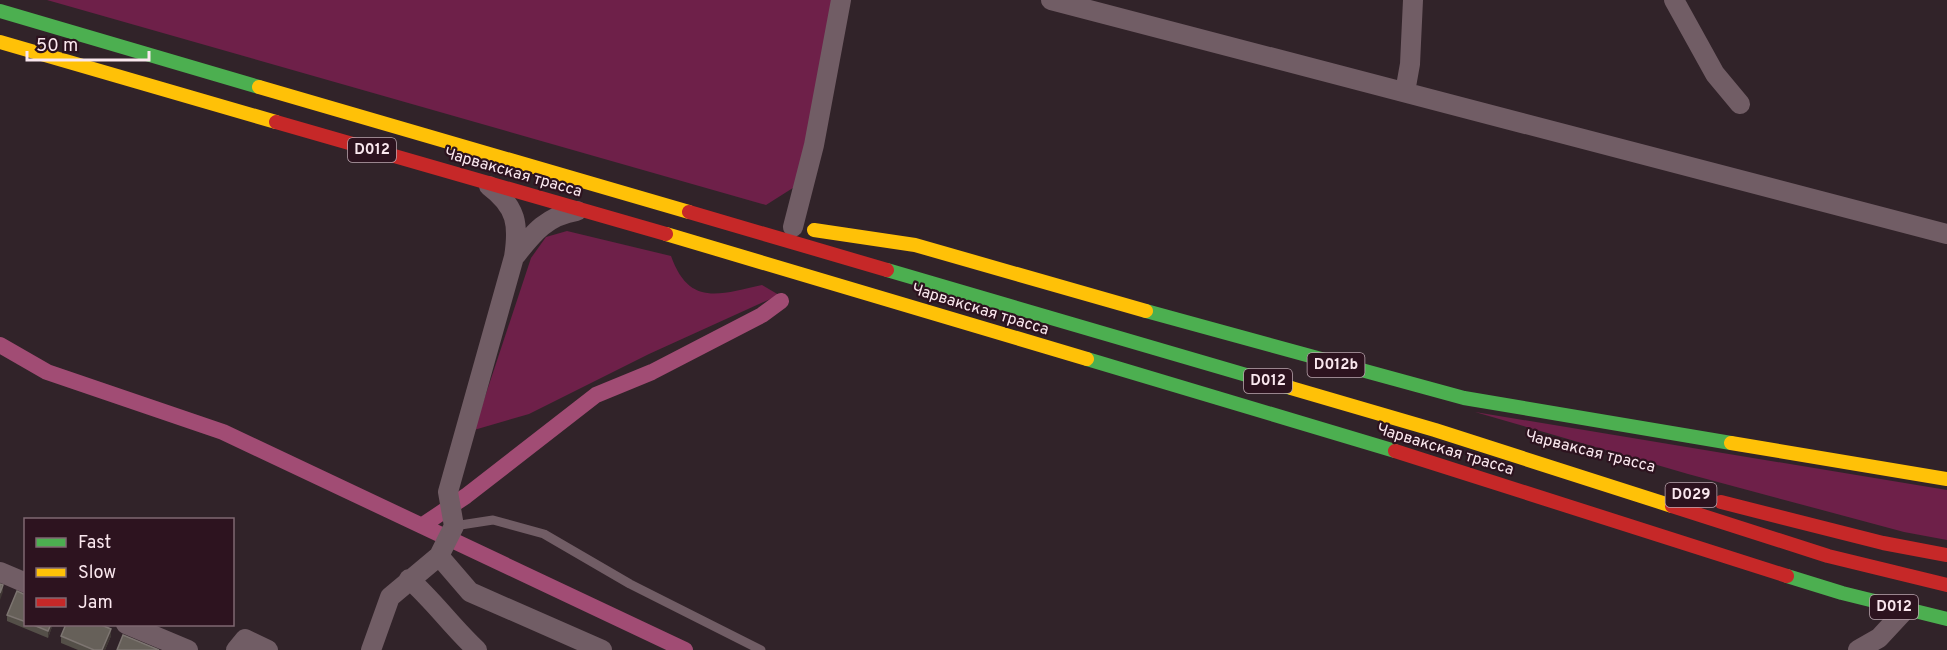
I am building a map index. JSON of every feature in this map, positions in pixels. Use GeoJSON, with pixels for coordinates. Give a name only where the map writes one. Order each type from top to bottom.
{"type":"FeatureCollection","features":[{"type":"Feature","properties":{"kind":"highway","name":"Чарвакская трасса"},"geometry":{"type":"LineString","coordinates":[[0,11],[1435,430],[1760,536],[1828,556],[1947,585]]}},
{"type":"Feature","properties":{"kind":"highway","name":"Чарвакская трасса"},"geometry":{"type":"LineString","coordinates":[[0,42],[1335,433],[1905,610],[1947,619]]}},
{"type":"Feature","properties":{"kind":"highway","name":"D012b"},"geometry":{"type":"LineString","coordinates":[[733,224],[793,227],[915,246],[1340,366],[1464,398],[1947,479]]}},
{"type":"Feature","properties":{"kind":"highway","name":"Чарваксая трасса"},"geometry":{"type":"LineString","coordinates":[[1435,430],[1662,487]]}},
{"type":"Feature","properties":{"kind":"highway","name":"D029"},"geometry":{"type":"LineString","coordinates":[[1708,499],[1883,543],[1947,555]]}},
{"type":"Feature","properties":{"kind":"highway"},"geometry":{"type":"LineString","coordinates":[[1905,610],[1947,624]]}},
{"type":"Feature","properties":{"kind":"street"},"geometry":{"type":"LineString","coordinates":[[793,227],[818,127],[841,0]]}},
{"type":"Feature","properties":{"kind":"street"},"geometry":{"type":"LineString","coordinates":[[1052,0],[1947,234]]}},
{"type":"Feature","properties":{"kind":"street"},"geometry":{"type":"LineString","coordinates":[[1404,92],[1410,64],[1413,0]]}},
{"type":"Feature","properties":{"kind":"street"},"geometry":{"type":"LineString","coordinates":[[1674,0],[1715,74],[1740,104]]}},
{"type":"Feature","properties":{"kind":"street"},"geometry":{"type":"LineString","coordinates":[[371,650],[390,597],[439,556],[454,526],[448,492],[514,257],[518,230],[511,211],[491,187],[480,181]]}},
{"type":"Feature","properties":{"kind":"street"},"geometry":{"type":"LineString","coordinates":[[514,257],[534,231],[543,224],[561,214],[580,210]]}},
{"type":"Feature","properties":{"kind":"street"},"geometry":{"type":"LineString","coordinates":[[439,556],[470,592],[602,650]]}},
{"type":"Feature","properties":{"kind":"street"},"geometry":{"type":"LineString","coordinates":[[0,572],[24,582]]}},
{"type":"Feature","properties":{"kind":"street"},"geometry":{"type":"LineString","coordinates":[[409,579],[431,599],[459,633],[477,650]]}},
{"type":"Feature","properties":{"kind":"street"},"geometry":{"type":"LineString","coordinates":[[1858,650],[1879,638],[1905,610]]}},
{"type":"Feature","properties":{"kind":"street"},"geometry":{"type":"LineString","coordinates":[[131,626],[188,650]]}},
{"type":"Feature","properties":{"kind":"street"},"geometry":{"type":"LineString","coordinates":[[236,650],[245,639],[268,650]]}},
{"type":"Feature","properties":{"kind":"lane"},"geometry":{"type":"LineString","coordinates":[[454,526],[493,520],[544,534],[630,584],[761,650]]}},
{"type":"Feature","properties":{"kind":"shaded area"},"geometry":{"type":"Polygon","coordinates":[[[47,0],[833,0],[820,88],[796,186],[766,205],[47,0]]]}},
{"type":"Feature","properties":{"kind":"shaded area"},"geometry":{"type":"Polygon","coordinates":[[[567,231],[671,256],[678,272],[696,290],[719,293],[762,285],[779,295],[649,354],[529,414],[474,430],[531,258],[546,237],[567,231]]]}},
{"type":"Feature","properties":{"kind":"shaded area"},"geometry":{"type":"Polygon","coordinates":[[[1475,412],[1947,490],[1947,540],[1904,532],[1688,474],[1475,412]]]}},
{"type":"Feature","properties":{"kind":"building"},"geometry":{"type":"Polygon","coordinates":[[[17,591],[24,594],[24,621],[7,615],[17,591]]]}},
{"type":"Feature","properties":{"kind":"building"},"geometry":{"type":"Polygon","coordinates":[[[36,626],[50,626],[48,631],[36,626]]]}},
{"type":"Feature","properties":{"kind":"building"},"geometry":{"type":"Polygon","coordinates":[[[65,626],[104,626],[111,629],[102,650],[94,650],[61,636],[65,626]]]}},
{"type":"Feature","properties":{"kind":"building"},"geometry":{"type":"Polygon","coordinates":[[[123,635],[159,650],[117,650],[123,635]]]}},
{"type":"Feature","properties":{"kind":"waterway"},"geometry":{"type":"LineString","coordinates":[[423,525],[466,496],[596,395],[652,372],[762,315],[781,301]]}},
{"type":"Feature","properties":{"kind":"waterway"},"geometry":{"type":"LineString","coordinates":[[0,345],[47,372],[223,432],[685,650]]}},
{"type":"Feature","properties":{"kind":"traffic: fast"},"geometry":{"type":"LineString","coordinates":[[0,11],[259,87]]}},
{"type":"Feature","properties":{"kind":"traffic: fast"},"geometry":{"type":"LineString","coordinates":[[887,270],[1291,388]]}},
{"type":"Feature","properties":{"kind":"traffic: fast"},"geometry":{"type":"LineString","coordinates":[[1146,311],[1464,398],[1731,443]]}},
{"type":"Feature","properties":{"kind":"traffic: fast"},"geometry":{"type":"LineString","coordinates":[[1087,359],[1395,451]]}},
{"type":"Feature","properties":{"kind":"traffic: fast"},"geometry":{"type":"LineString","coordinates":[[1787,576],[1842,593],[1947,619]]}},
{"type":"Feature","properties":{"kind":"traffic: slow"},"geometry":{"type":"LineString","coordinates":[[0,42],[276,122]]}},
{"type":"Feature","properties":{"kind":"traffic: slow"},"geometry":{"type":"LineString","coordinates":[[259,87],[689,212]]}},
{"type":"Feature","properties":{"kind":"traffic: slow"},"geometry":{"type":"LineString","coordinates":[[814,230],[915,245],[1146,311]]}},
{"type":"Feature","properties":{"kind":"traffic: slow"},"geometry":{"type":"LineString","coordinates":[[666,234],[1087,359]]}},
{"type":"Feature","properties":{"kind":"traffic: slow"},"geometry":{"type":"LineString","coordinates":[[1291,388],[1435,430],[1672,506]]}},
{"type":"Feature","properties":{"kind":"traffic: slow"},"geometry":{"type":"LineString","coordinates":[[1731,443],[1947,479]]}},
{"type":"Feature","properties":{"kind":"traffic: jam"},"geometry":{"type":"LineString","coordinates":[[276,122],[666,234]]}},
{"type":"Feature","properties":{"kind":"traffic: jam"},"geometry":{"type":"LineString","coordinates":[[689,212],[887,270]]}},
{"type":"Feature","properties":{"kind":"traffic: jam"},"geometry":{"type":"LineString","coordinates":[[1395,451],[1787,576]]}},
{"type":"Feature","properties":{"kind":"traffic: jam"},"geometry":{"type":"LineString","coordinates":[[1721,502],[1883,543],[1947,555]]}},
{"type":"Feature","properties":{"kind":"traffic: jam"},"geometry":{"type":"LineString","coordinates":[[1672,506],[1828,556],[1947,585]]}}]}
